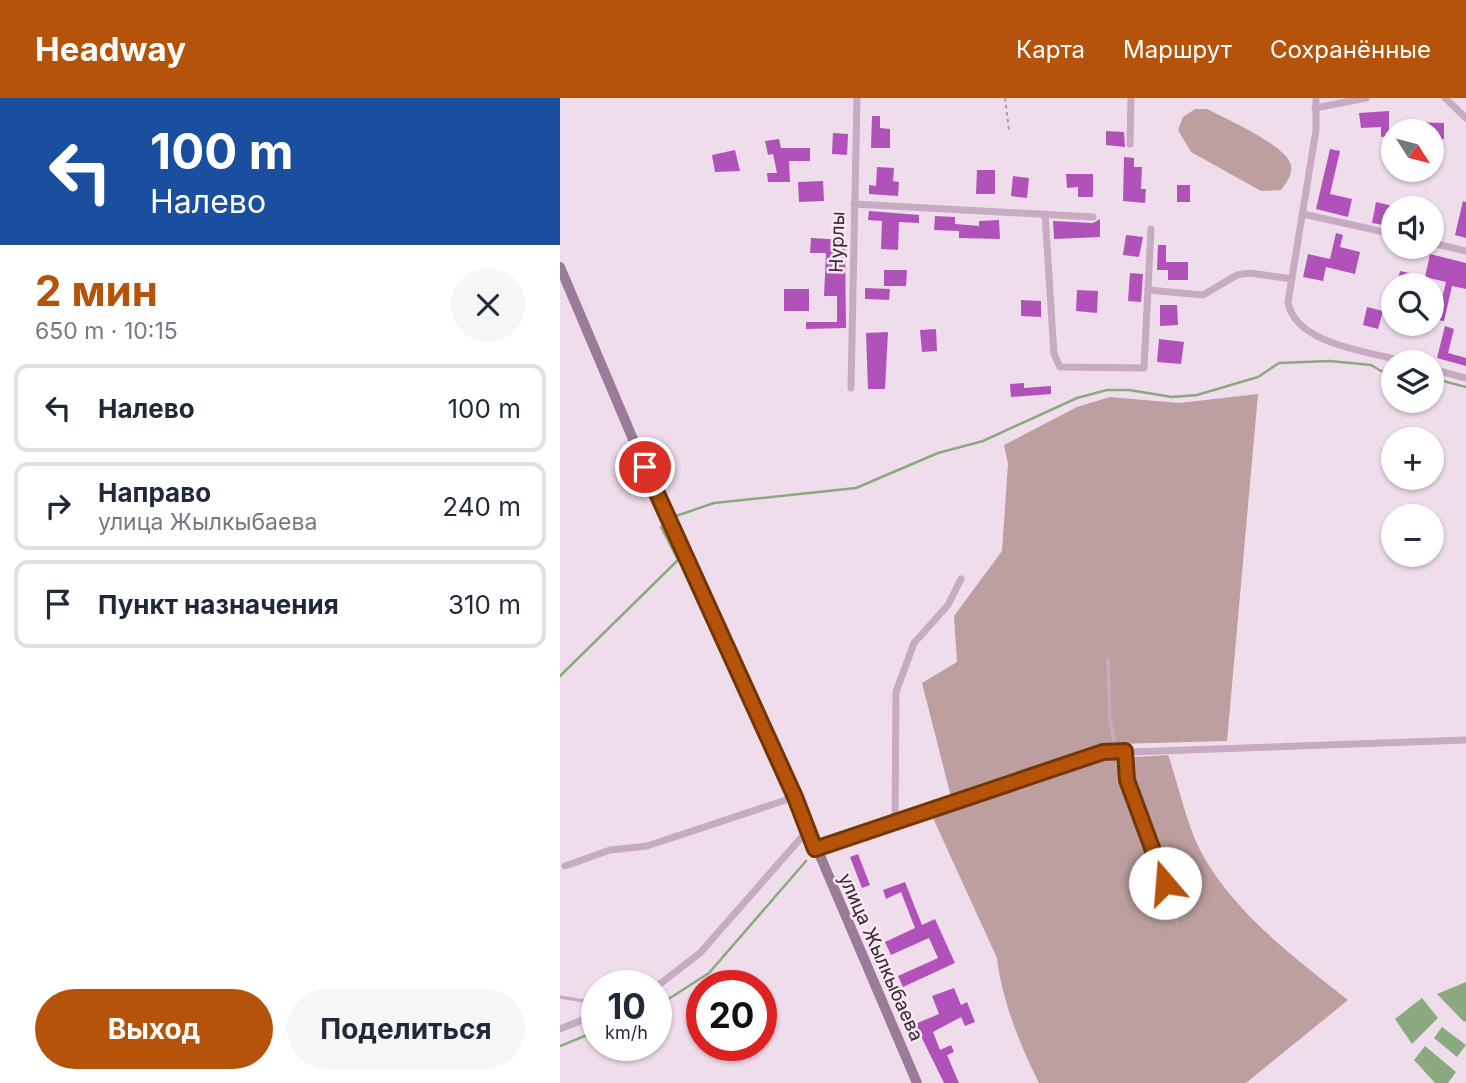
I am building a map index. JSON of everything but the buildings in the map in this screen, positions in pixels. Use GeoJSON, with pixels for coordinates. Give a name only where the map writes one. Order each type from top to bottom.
{"type":"FeatureCollection","features":[{"type":"Feature","properties":{"kind":"main road","name":"улица Жылкыбаева"},"geometry":{"type":"LineString","coordinates":[[560,267],[666,517],[795,797],[917,1083]]}},
{"type":"Feature","properties":{"kind":"street","name":"Нурлы"},"geometry":{"type":"LineString","coordinates":[[851,388],[857,98]]}},
{"type":"Feature","properties":{"kind":"street"},"geometry":{"type":"LineString","coordinates":[[1130,144],[1131,98]]}},
{"type":"Feature","properties":{"kind":"street"},"geometry":{"type":"LineString","coordinates":[[1316,98],[1316,130],[1288,302],[1290,315],[1316,338],[1381,355]]}},
{"type":"Feature","properties":{"kind":"street"},"geometry":{"type":"LineString","coordinates":[[1315,108],[1366,98]]}},
{"type":"Feature","properties":{"kind":"street"},"geometry":{"type":"LineString","coordinates":[[1445,98],[1466,118]]}},
{"type":"Feature","properties":{"kind":"street"},"geometry":{"type":"LineString","coordinates":[[854,204],[1093,217]]}},
{"type":"Feature","properties":{"kind":"street"},"geometry":{"type":"LineString","coordinates":[[1045,214],[1054,354],[1060,367],[1144,368],[1151,229]]}},
{"type":"Feature","properties":{"kind":"street"},"geometry":{"type":"LineString","coordinates":[[1303,214],[1381,231]]}},
{"type":"Feature","properties":{"kind":"street"},"geometry":{"type":"LineString","coordinates":[[1444,246],[1466,251]]}},
{"type":"Feature","properties":{"kind":"street"},"geometry":{"type":"LineString","coordinates":[[1148,290],[1203,295],[1237,275],[1250,273],[1292,279]]}},
{"type":"Feature","properties":{"kind":"street"},"geometry":{"type":"LineString","coordinates":[[1444,372],[1466,378]]}},
{"type":"Feature","properties":{"kind":"street"},"geometry":{"type":"LineString","coordinates":[[895,821],[896,692],[914,643],[948,605],[961,579]]}},
{"type":"Feature","properties":{"kind":"street"},"geometry":{"type":"LineString","coordinates":[[815,849],[1103,752],[1466,740]]}},
{"type":"Feature","properties":{"kind":"street"},"geometry":{"type":"LineString","coordinates":[[565,866],[610,850],[648,846],[795,797]]}},
{"type":"Feature","properties":{"kind":"street"},"geometry":{"type":"LineString","coordinates":[[672,975],[700,954],[808,830]]}},
{"type":"Feature","properties":{"kind":"street"},"geometry":{"type":"LineString","coordinates":[[560,1029],[581,1020]]}},
{"type":"Feature","properties":{"kind":"lane"},"geometry":{"type":"LineString","coordinates":[[1108,660],[1110,720],[1121,751],[1127,780],[1159,863],[1177,922]]}},
{"type":"Feature","properties":{"kind":"lane"},"geometry":{"type":"LineString","coordinates":[[560,997],[581,1000]]}},
{"type":"Feature","properties":{"kind":"path"},"geometry":{"type":"LineString","coordinates":[[1005,98],[1009,130]]}},
{"type":"Feature","properties":{"kind":"shaded area"},"geometry":{"type":"Polygon","coordinates":[[[1195,109],[1207,109],[1254,133],[1287,157],[1291,172],[1281,190],[1261,191],[1191,152],[1178,130],[1183,117],[1195,109]]]}},
{"type":"Feature","properties":{"kind":"shaded area"},"geometry":{"type":"Polygon","coordinates":[[[1258,394],[1227,741],[1115,744],[1087,750],[951,797],[922,683],[957,662],[954,616],[1002,551],[1008,464],[1004,445],[1077,407],[1110,397],[1179,403],[1258,394]]]}},
{"type":"Feature","properties":{"kind":"shaded area"},"geometry":{"type":"Polygon","coordinates":[[[1168,755],[1201,852],[1230,895],[1267,933],[1348,1000],[1246,1083],[1039,1083],[1013,1022],[997,958],[933,818],[1104,759],[1168,755]]]}},
{"type":"Feature","properties":{"kind":"shaded area"},"geometry":{"type":"Polygon","coordinates":[[[1466,982],[1466,1021],[1464,1022],[1437,994],[1466,982]]]}},
{"type":"Feature","properties":{"kind":"shaded area"},"geometry":{"type":"Polygon","coordinates":[[[1422,998],[1438,1018],[1412,1044],[1395,1019],[1422,998]]]}},
{"type":"Feature","properties":{"kind":"shaded area"},"geometry":{"type":"Polygon","coordinates":[[[1442,1027],[1466,1045],[1457,1057],[1434,1038],[1442,1027]]]}},
{"type":"Feature","properties":{"kind":"shaded area"},"geometry":{"type":"Polygon","coordinates":[[[1425,1046],[1456,1072],[1448,1083],[1435,1083],[1414,1060],[1425,1046]]]}},
{"type":"Feature","properties":{"kind":"waterway"},"geometry":{"type":"LineString","coordinates":[[676,516],[714,503],[856,488],[938,453],[983,441],[1077,398],[1107,390],[1129,390],[1172,397],[1197,395],[1258,377],[1279,363],[1330,361],[1371,365],[1381,371]]}},
{"type":"Feature","properties":{"kind":"waterway"},"geometry":{"type":"LineString","coordinates":[[1444,381],[1466,387]]}},
{"type":"Feature","properties":{"kind":"waterway"},"geometry":{"type":"LineString","coordinates":[[560,676],[678,560],[661,527]]}},
{"type":"Feature","properties":{"kind":"waterway"},"geometry":{"type":"LineString","coordinates":[[672,997],[709,973],[806,861]]}},
{"type":"Feature","properties":{"kind":"waterway"},"geometry":{"type":"LineString","coordinates":[[560,1046],[581,1037]]}},
{"type":"Feature","properties":{"kind":"route"},"geometry":{"type":"LineString","coordinates":[[645,467],[795,797],[815,849],[1103,752],[1125,751],[1127,780],[1165,883]]}}]}
